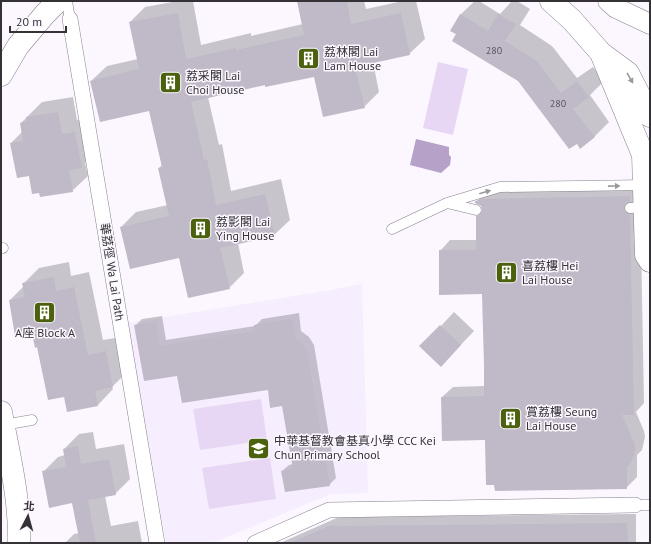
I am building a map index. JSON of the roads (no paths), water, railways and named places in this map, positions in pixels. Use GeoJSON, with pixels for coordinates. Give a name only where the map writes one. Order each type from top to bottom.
{"type":"FeatureCollection","features":[{"type":"Feature","properties":{"kind":"main road"},"geometry":{"type":"LineString","coordinates":[[1,75],[18,46],[58,1]]}},
{"type":"Feature","properties":{"kind":"main road"},"geometry":{"type":"LineString","coordinates":[[551,1],[572,20],[602,53],[628,73],[644,122],[647,185],[638,207],[646,254],[650,261]]}},
{"type":"Feature","properties":{"kind":"main road"},"geometry":{"type":"LineString","coordinates":[[2,419],[16,491],[19,543]]}},
{"type":"Feature","properties":{"kind":"street"},"geometry":{"type":"LineString","coordinates":[[608,1],[616,8],[650,24]]}},
{"type":"Feature","properties":{"kind":"street","name":"華荔徑 Wa Lai Path"},"geometry":{"type":"LineString","coordinates":[[70,19],[157,543]]}},
{"type":"Feature","properties":{"kind":"street"},"geometry":{"type":"LineString","coordinates":[[255,543],[329,510],[635,505]]}},
{"type":"Feature","properties":{"kind":"lane","name":"華荔徑 Wa Lai Path"},"geometry":{"type":"LineString","coordinates":[[67,1],[70,19]]}},
{"type":"Feature","properties":{"kind":"lane"},"geometry":{"type":"LineString","coordinates":[[392,229],[447,203],[500,187],[647,185]]}},
{"type":"Feature","properties":{"kind":"lane"},"geometry":{"type":"LineString","coordinates":[[447,203],[476,210]]}},
{"type":"Feature","properties":{"kind":"lane"},"geometry":{"type":"LineString","coordinates":[[2,419],[32,420]]}},
{"type":"Feature","properties":{"kind":"lane"},"geometry":{"type":"LineString","coordinates":[[635,505],[650,505]]}},
{"type":"Feature","properties":{"kind":"place","name":"荔林閣 Lai Lam House"},"geometry":{"type":"Point","coordinates":[308,59]}},
{"type":"Feature","properties":{"kind":"place","name":"荔采閣 Lai Choi House"},"geometry":{"type":"Point","coordinates":[170,83]}},
{"type":"Feature","properties":{"kind":"place","name":"荔影閣 Lai Ying House"},"geometry":{"type":"Point","coordinates":[200,229]}},
{"type":"Feature","properties":{"kind":"place","name":"喜荔樓 Hei Lai House"},"geometry":{"type":"Point","coordinates":[507,273]}},
{"type":"Feature","properties":{"kind":"place","name":"A座 Block A"},"geometry":{"type":"Point","coordinates":[45,312]}},
{"type":"Feature","properties":{"kind":"place","name":"賞荔樓 Seung Lai House"},"geometry":{"type":"Point","coordinates":[510,419]}},
{"type":"Feature","properties":{"kind":"place","name":"中華基督教會基真小學 CCC Kei Chun Primary School"},"geometry":{"type":"Point","coordinates":[258,448]}}]}
